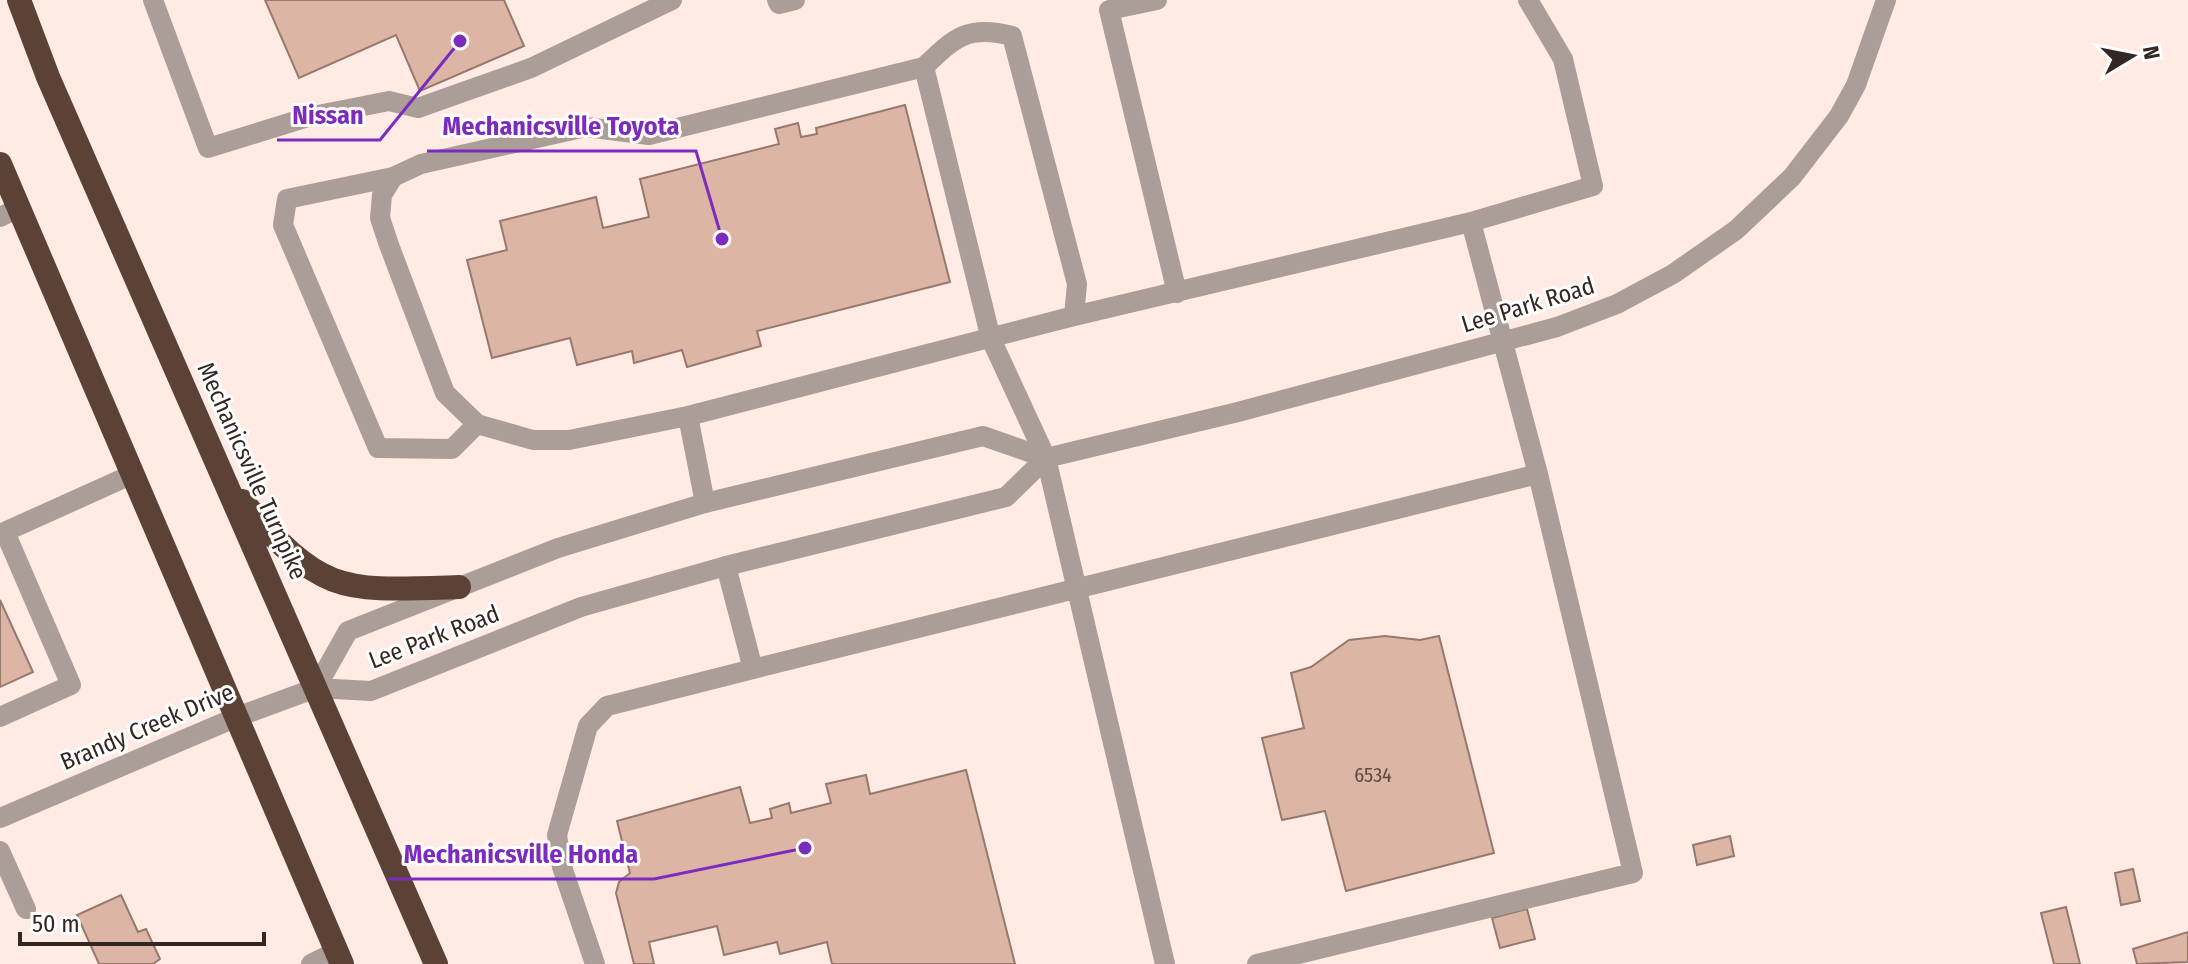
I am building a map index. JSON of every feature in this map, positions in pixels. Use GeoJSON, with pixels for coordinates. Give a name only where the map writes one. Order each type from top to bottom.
{"type":"FeatureCollection","features":[{"type":"Feature","properties":{"kind":"highway","name":"Mechanicsville Turnpike"},"geometry":{"type":"LineString","coordinates":[[19,0],[48,77],[436,964]]}},
{"type":"Feature","properties":{"kind":"highway"},"geometry":{"type":"LineString","coordinates":[[0,164],[10,213],[133,474],[339,957]]}},
{"type":"Feature","properties":{"kind":"highway"},"geometry":{"type":"LineString","coordinates":[[226,482],[283,549],[304,567],[336,582],[371,590],[459,587]]}},
{"type":"Feature","properties":{"kind":"street"},"geometry":{"type":"LineString","coordinates":[[153,0],[208,148],[308,117],[389,101],[418,108],[531,68],[672,0]]}},
{"type":"Feature","properties":{"kind":"street"},"geometry":{"type":"LineString","coordinates":[[777,0],[779,4],[795,0]]}},
{"type":"Feature","properties":{"kind":"street"},"geometry":{"type":"LineString","coordinates":[[1157,0],[1109,10],[1177,293]]}},
{"type":"Feature","properties":{"kind":"street"},"geometry":{"type":"LineString","coordinates":[[393,177],[382,195],[380,218],[445,393],[477,424],[533,440],[569,440],[688,416],[1074,316],[1471,222],[1593,186],[1563,59],[1528,0]]}},
{"type":"Feature","properties":{"kind":"street","name":"Lee Park Road"},"geometry":{"type":"LineString","coordinates":[[1046,458],[983,436],[705,503],[558,548],[348,631],[316,688],[371,691],[581,607],[726,566],[1006,497],[1046,458],[1238,412],[1557,327],[1617,304],[1673,274],[1736,230],[1792,177],[1839,116],[1856,85],[1886,0]]}},
{"type":"Feature","properties":{"kind":"street"},"geometry":{"type":"LineString","coordinates":[[477,424],[452,449],[378,448],[283,225],[287,199],[393,177],[421,164],[586,127],[649,135],[924,67],[954,38],[988,29],[1012,36],[1077,284],[1074,316]]}},
{"type":"Feature","properties":{"kind":"street"},"geometry":{"type":"LineString","coordinates":[[924,67],[991,339],[1046,458],[1165,964]]}},
{"type":"Feature","properties":{"kind":"street"},"geometry":{"type":"LineString","coordinates":[[1257,964],[1633,873],[1538,474],[1471,222]]}},
{"type":"Feature","properties":{"kind":"street"},"geometry":{"type":"LineString","coordinates":[[688,416],[705,503]]}},
{"type":"Feature","properties":{"kind":"street"},"geometry":{"type":"LineString","coordinates":[[0,717],[71,685],[2,533],[133,474]]}},
{"type":"Feature","properties":{"kind":"street"},"geometry":{"type":"LineString","coordinates":[[595,964],[562,867],[557,835],[588,726],[607,706],[1538,474]]}},
{"type":"Feature","properties":{"kind":"street"},"geometry":{"type":"LineString","coordinates":[[726,566],[753,669]]}},
{"type":"Feature","properties":{"kind":"street","name":"Brandy Creek Drive"},"geometry":{"type":"LineString","coordinates":[[0,818],[237,717],[316,688]]}},
{"type":"Feature","properties":{"kind":"street"},"geometry":{"type":"LineString","coordinates":[[0,851],[26,909]]}},
{"type":"Feature","properties":{"kind":"street"},"geometry":{"type":"LineString","coordinates":[[311,964],[339,957]]}},
{"type":"Feature","properties":{"kind":"building"},"geometry":{"type":"Polygon","coordinates":[[[265,0],[504,0],[524,46],[420,91],[396,35],[299,78],[265,0]]]}},
{"type":"Feature","properties":{"kind":"building"},"geometry":{"type":"Polygon","coordinates":[[[905,105],[950,282],[757,331],[761,346],[687,367],[682,350],[634,363],[632,351],[577,365],[570,338],[492,358],[467,260],[507,250],[500,221],[596,197],[603,228],[649,217],[640,179],[779,144],[775,129],[798,123],[801,137],[817,134],[816,128],[905,105]]]}},
{"type":"Feature","properties":{"kind":"building"},"geometry":{"type":"Polygon","coordinates":[[[0,600],[33,672],[0,687],[0,600]]]}},
{"type":"Feature","properties":{"kind":"building"},"geometry":{"type":"Polygon","coordinates":[[[1385,636],[1420,640],[1439,636],[1494,853],[1346,891],[1325,811],[1282,820],[1262,738],[1304,728],[1291,673],[1311,667],[1349,640],[1385,636]]]}},
{"type":"Feature","properties":{"kind":"building"},"geometry":{"type":"Polygon","coordinates":[[[966,770],[1015,964],[832,964],[827,942],[780,954],[777,942],[724,955],[717,926],[649,942],[654,964],[634,964],[616,893],[619,882],[630,873],[617,821],[740,787],[750,823],[772,818],[770,809],[789,803],[791,813],[831,803],[826,784],[866,775],[870,794],[966,770]]]}},
{"type":"Feature","properties":{"kind":"building"},"geometry":{"type":"Polygon","coordinates":[[[1730,836],[1734,856],[1697,865],[1693,845],[1730,836]]]}},
{"type":"Feature","properties":{"kind":"building"},"geometry":{"type":"Polygon","coordinates":[[[2133,869],[2140,901],[2121,905],[2115,873],[2133,869]]]}},
{"type":"Feature","properties":{"kind":"building"},"geometry":{"type":"Polygon","coordinates":[[[121,895],[138,932],[146,929],[160,959],[153,964],[99,964],[77,915],[121,895]]]}},
{"type":"Feature","properties":{"kind":"building"},"geometry":{"type":"Polygon","coordinates":[[[2066,907],[2080,964],[2054,964],[2041,913],[2066,907]]]}},
{"type":"Feature","properties":{"kind":"building"},"geometry":{"type":"Polygon","coordinates":[[[1527,909],[1535,939],[1500,948],[1492,918],[1527,909]]]}},
{"type":"Feature","properties":{"kind":"building"},"geometry":{"type":"Polygon","coordinates":[[[2188,932],[2188,962],[2137,964],[2133,949],[2188,932]]]}},
{"type":"Feature","properties":{"kind":"place","name":"Nissan"},"geometry":{"type":"Point","coordinates":[460,41]}},
{"type":"Feature","properties":{"kind":"place","name":"Mechanicsville Toyota"},"geometry":{"type":"Point","coordinates":[722,239]}},
{"type":"Feature","properties":{"kind":"place","name":"Mechanicsville Honda"},"geometry":{"type":"Point","coordinates":[805,848]}}]}
